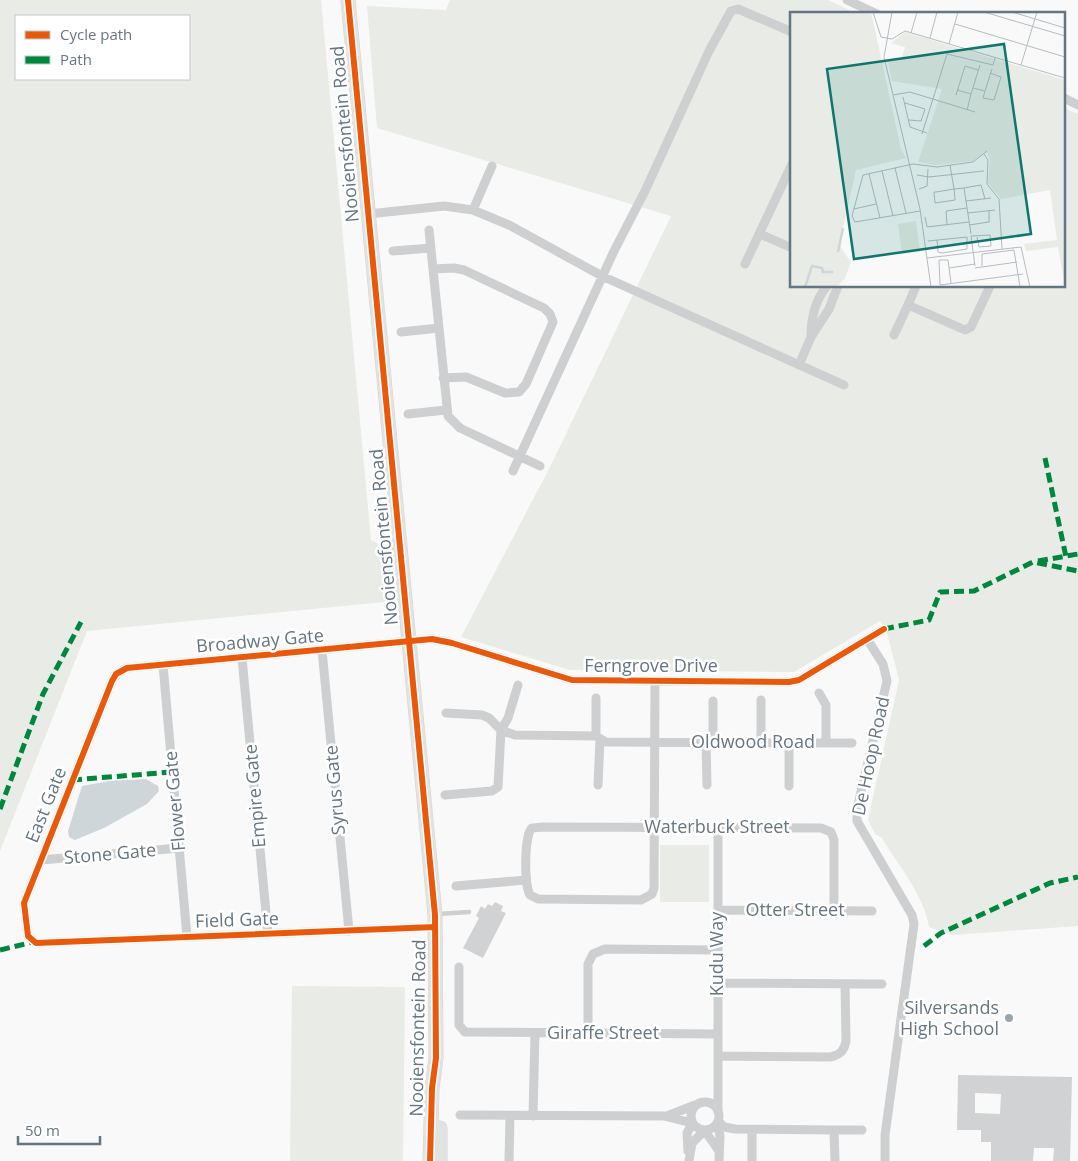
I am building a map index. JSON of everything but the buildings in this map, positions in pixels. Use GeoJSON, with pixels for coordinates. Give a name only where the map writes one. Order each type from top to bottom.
{"type":"FeatureCollection","features":[{"type":"Feature","properties":{"kind":"street","name":"Nooiensfontein Road"},"geometry":{"type":"LineString","coordinates":[[348,0],[435,921],[436,1058],[439,1088],[440,1161]]}},
{"type":"Feature","properties":{"kind":"street"},"geometry":{"type":"LineString","coordinates":[[847,0],[873,12]]}},
{"type":"Feature","properties":{"kind":"street"},"geometry":{"type":"LineString","coordinates":[[513,471],[602,276],[731,10],[738,9],[790,31]]}},
{"type":"Feature","properties":{"kind":"street"},"geometry":{"type":"LineString","coordinates":[[1066,99],[1078,105]]}},
{"type":"Feature","properties":{"kind":"street"},"geometry":{"type":"LineString","coordinates":[[473,210],[492,166]]}},
{"type":"Feature","properties":{"kind":"street"},"geometry":{"type":"LineString","coordinates":[[745,264],[790,169]]}},
{"type":"Feature","properties":{"kind":"street"},"geometry":{"type":"LineString","coordinates":[[368,214],[444,206],[473,210],[508,225],[602,276],[844,386]]}},
{"type":"Feature","properties":{"kind":"street"},"geometry":{"type":"LineString","coordinates":[[429,230],[446,410],[455,424],[540,466]]}},
{"type":"Feature","properties":{"kind":"street"},"geometry":{"type":"LineString","coordinates":[[760,234],[790,247]]}},
{"type":"Feature","properties":{"kind":"street"},"geometry":{"type":"LineString","coordinates":[[393,251],[431,248]]}},
{"type":"Feature","properties":{"kind":"street"},"geometry":{"type":"LineString","coordinates":[[433,270],[454,268],[464,270],[544,308],[550,314],[553,322],[526,384],[519,392],[505,393],[466,377],[443,378]]}},
{"type":"Feature","properties":{"kind":"street"},"geometry":{"type":"LineString","coordinates":[[811,337],[811,322],[817,303],[826,288]]}},
{"type":"Feature","properties":{"kind":"street"},"geometry":{"type":"LineString","coordinates":[[799,365],[811,337],[829,309],[837,288]]}},
{"type":"Feature","properties":{"kind":"street"},"geometry":{"type":"LineString","coordinates":[[894,335],[915,288]]}},
{"type":"Feature","properties":{"kind":"street"},"geometry":{"type":"LineString","coordinates":[[908,305],[966,330],[970,327],[989,288]]}},
{"type":"Feature","properties":{"kind":"street"},"geometry":{"type":"LineString","coordinates":[[401,332],[438,328]]}},
{"type":"Feature","properties":{"kind":"street"},"geometry":{"type":"LineString","coordinates":[[408,414],[446,410]]}},
{"type":"Feature","properties":{"kind":"street","name":"Ferngrove Drive"},"geometry":{"type":"LineString","coordinates":[[409,641],[443,641],[568,680],[797,681],[884,629]]}},
{"type":"Feature","properties":{"kind":"street","name":"De Hoop Road"},"geometry":{"type":"LineString","coordinates":[[867,639],[883,664],[887,681],[857,809],[857,821],[912,915],[914,924],[885,1135],[885,1161]]}},
{"type":"Feature","properties":{"kind":"street","name":"Broadway Gate"},"geometry":{"type":"LineString","coordinates":[[116,674],[126,668],[409,641]]}},
{"type":"Feature","properties":{"kind":"street","name":"Syrus Gate"},"geometry":{"type":"LineString","coordinates":[[322,650],[349,930]]}},
{"type":"Feature","properties":{"kind":"street","name":"Empire Gate"},"geometry":{"type":"LineString","coordinates":[[242,658],[268,934]]}},
{"type":"Feature","properties":{"kind":"street","name":"Flower Gate"},"geometry":{"type":"LineString","coordinates":[[162,665],[187,937]]}},
{"type":"Feature","properties":{"kind":"street","name":"East Gate"},"geometry":{"type":"LineString","coordinates":[[40,943],[33,942],[28,936],[24,909],[26,896],[116,674]]}},
{"type":"Feature","properties":{"kind":"street"},"geometry":{"type":"LineString","coordinates":[[456,886],[526,880],[528,892],[538,899],[644,899],[650,896],[654,888],[655,681]]}},
{"type":"Feature","properties":{"kind":"street"},"geometry":{"type":"LineString","coordinates":[[445,795],[492,791],[497,788],[499,781],[501,730],[508,718],[518,685]]}},
{"type":"Feature","properties":{"kind":"street"},"geometry":{"type":"LineString","coordinates":[[819,692],[826,705],[826,743]]}},
{"type":"Feature","properties":{"kind":"street"},"geometry":{"type":"LineString","coordinates":[[596,698],[598,785]]}},
{"type":"Feature","properties":{"kind":"street"},"geometry":{"type":"LineString","coordinates":[[707,785],[713,700]]}},
{"type":"Feature","properties":{"kind":"street"},"geometry":{"type":"LineString","coordinates":[[761,742],[762,700]]}},
{"type":"Feature","properties":{"kind":"street"},"geometry":{"type":"LineString","coordinates":[[446,713],[482,715],[489,718],[501,730]]}},
{"type":"Feature","properties":{"kind":"street","name":"Oldwood Road"},"geometry":{"type":"LineString","coordinates":[[501,730],[514,735],[598,738],[606,742],[852,743]]}},
{"type":"Feature","properties":{"kind":"street"},"geometry":{"type":"LineString","coordinates":[[789,742],[789,786]]}},
{"type":"Feature","properties":{"kind":"street","name":"Waterbuck Street"},"geometry":{"type":"LineString","coordinates":[[526,880],[527,835],[532,828],[821,828],[829,831],[834,836],[834,910]]}},
{"type":"Feature","properties":{"kind":"street","name":"Kudu Way"},"geometry":{"type":"LineString","coordinates":[[718,828],[717,1080],[720,1140],[719,1161]]}},
{"type":"Feature","properties":{"kind":"street","name":"Stone Gate"},"geometry":{"type":"LineString","coordinates":[[41,860],[179,848]]}},
{"type":"Feature","properties":{"kind":"street","name":"Otter Street"},"geometry":{"type":"LineString","coordinates":[[718,910],[872,911]]}},
{"type":"Feature","properties":{"kind":"street","name":"Field Gate"},"geometry":{"type":"LineString","coordinates":[[40,943],[349,930],[435,921]]}},
{"type":"Feature","properties":{"kind":"street"},"geometry":{"type":"LineString","coordinates":[[588,1032],[588,964],[593,954],[605,949],[717,950]]}},
{"type":"Feature","properties":{"kind":"street","name":"Giraffe Street"},"geometry":{"type":"LineString","coordinates":[[459,967],[460,1027],[466,1032],[717,1034]]}},
{"type":"Feature","properties":{"kind":"street"},"geometry":{"type":"LineString","coordinates":[[717,984],[882,984]]}},
{"type":"Feature","properties":{"kind":"street"},"geometry":{"type":"LineString","coordinates":[[718,1056],[830,1057],[838,1055],[844,1049],[846,1041],[845,984]]}},
{"type":"Feature","properties":{"kind":"street"},"geometry":{"type":"LineString","coordinates":[[533,1116],[535,1033]]}},
{"type":"Feature","properties":{"kind":"street","name":"Nooiensfontein Road"},"geometry":{"type":"LineString","coordinates":[[430,1161],[432,1088],[436,1058]]}},
{"type":"Feature","properties":{"kind":"street","name":"Kudu Way"},"geometry":{"type":"LineString","coordinates":[[702,1103],[717,1080]]}},
{"type":"Feature","properties":{"kind":"street"},"geometry":{"type":"LineString","coordinates":[[664,1116],[702,1103],[712,1104],[718,1119],[724,1127],[732,1129],[862,1130]]}},
{"type":"Feature","properties":{"kind":"street"},"geometry":{"type":"LineString","coordinates":[[689,1157],[687,1133],[692,1124],[691,1111],[702,1103]]}},
{"type":"Feature","properties":{"kind":"street"},"geometry":{"type":"LineString","coordinates":[[460,1115],[664,1116],[692,1124],[704,1131],[719,1151]]}},
{"type":"Feature","properties":{"kind":"street"},"geometry":{"type":"LineString","coordinates":[[509,1161],[510,1116]]}},
{"type":"Feature","properties":{"kind":"street"},"geometry":{"type":"LineString","coordinates":[[689,1157],[692,1143],[704,1131],[711,1129],[718,1119]]}},
{"type":"Feature","properties":{"kind":"street"},"geometry":{"type":"LineString","coordinates":[[720,1140],[724,1134],[732,1129]]}},
{"type":"Feature","properties":{"kind":"street"},"geometry":{"type":"LineString","coordinates":[[752,1130],[752,1161]]}},
{"type":"Feature","properties":{"kind":"street"},"geometry":{"type":"LineString","coordinates":[[834,1130],[834,1161]]}},
{"type":"Feature","properties":{"kind":"lane"},"geometry":{"type":"LineString","coordinates":[[435,921],[469,912]]}},
{"type":"Feature","properties":{"kind":"shaded area"},"geometry":{"type":"Polygon","coordinates":[[[0,0],[321,0],[371,540],[385,547],[394,601],[87,631],[0,851],[0,0]]]}},
{"type":"Feature","properties":{"kind":"shaded area"},"geometry":{"type":"Polygon","coordinates":[[[450,0],[828,0],[854,12],[790,12],[790,288],[1066,288],[1066,109],[1078,114],[1078,926],[953,935],[929,927],[922,903],[910,881],[882,838],[875,834],[868,820],[899,680],[887,633],[880,621],[794,672],[570,670],[461,637],[551,465],[671,216],[377,128],[367,6],[446,10],[450,0]]]}},
{"type":"Feature","properties":{"kind":"shaded area"},"geometry":{"type":"Polygon","coordinates":[[[146,779],[158,786],[159,791],[147,804],[104,828],[75,840],[69,837],[68,831],[82,786],[109,781],[146,779]]]}},
{"type":"Feature","properties":{"kind":"shaded area"},"geometry":{"type":"Polygon","coordinates":[[[660,845],[709,845],[709,902],[660,902],[660,845]]]}},
{"type":"Feature","properties":{"kind":"shaded area"},"geometry":{"type":"Polygon","coordinates":[[[292,986],[405,987],[403,1161],[290,1161],[292,986]]]}},
{"type":"Feature","properties":{"kind":"marked path"},"geometry":{"type":"LineString","coordinates":[[1045,458],[1066,557]]}},
{"type":"Feature","properties":{"kind":"marked path"},"geometry":{"type":"LineString","coordinates":[[1038,561],[1078,554]]}},
{"type":"Feature","properties":{"kind":"marked path"},"geometry":{"type":"LineString","coordinates":[[884,629],[929,620],[940,592],[974,591],[1033,562],[1078,571]]}},
{"type":"Feature","properties":{"kind":"marked path"},"geometry":{"type":"LineString","coordinates":[[0,809],[43,694],[81,622]]}},
{"type":"Feature","properties":{"kind":"marked path"},"geometry":{"type":"LineString","coordinates":[[72,780],[172,772]]}},
{"type":"Feature","properties":{"kind":"marked path"},"geometry":{"type":"LineString","coordinates":[[924,946],[941,933],[1050,883],[1078,877]]}},
{"type":"Feature","properties":{"kind":"marked path"},"geometry":{"type":"LineString","coordinates":[[0,950],[33,942]]}},
{"type":"Feature","properties":{"kind":"cycle path"},"geometry":{"type":"LineString","coordinates":[[348,0],[435,915],[436,1058],[432,1088],[430,1161]]}},
{"type":"Feature","properties":{"kind":"cycle path"},"geometry":{"type":"LineString","coordinates":[[435,927],[36,943],[28,936],[24,903],[112,681],[116,674],[127,668],[432,639],[452,643],[572,680],[789,682],[799,680],[884,629]]}},
{"type":"Feature","properties":{"kind":"place","name":"Silversands High School"},"geometry":{"type":"Point","coordinates":[1009,1018]}}]}
